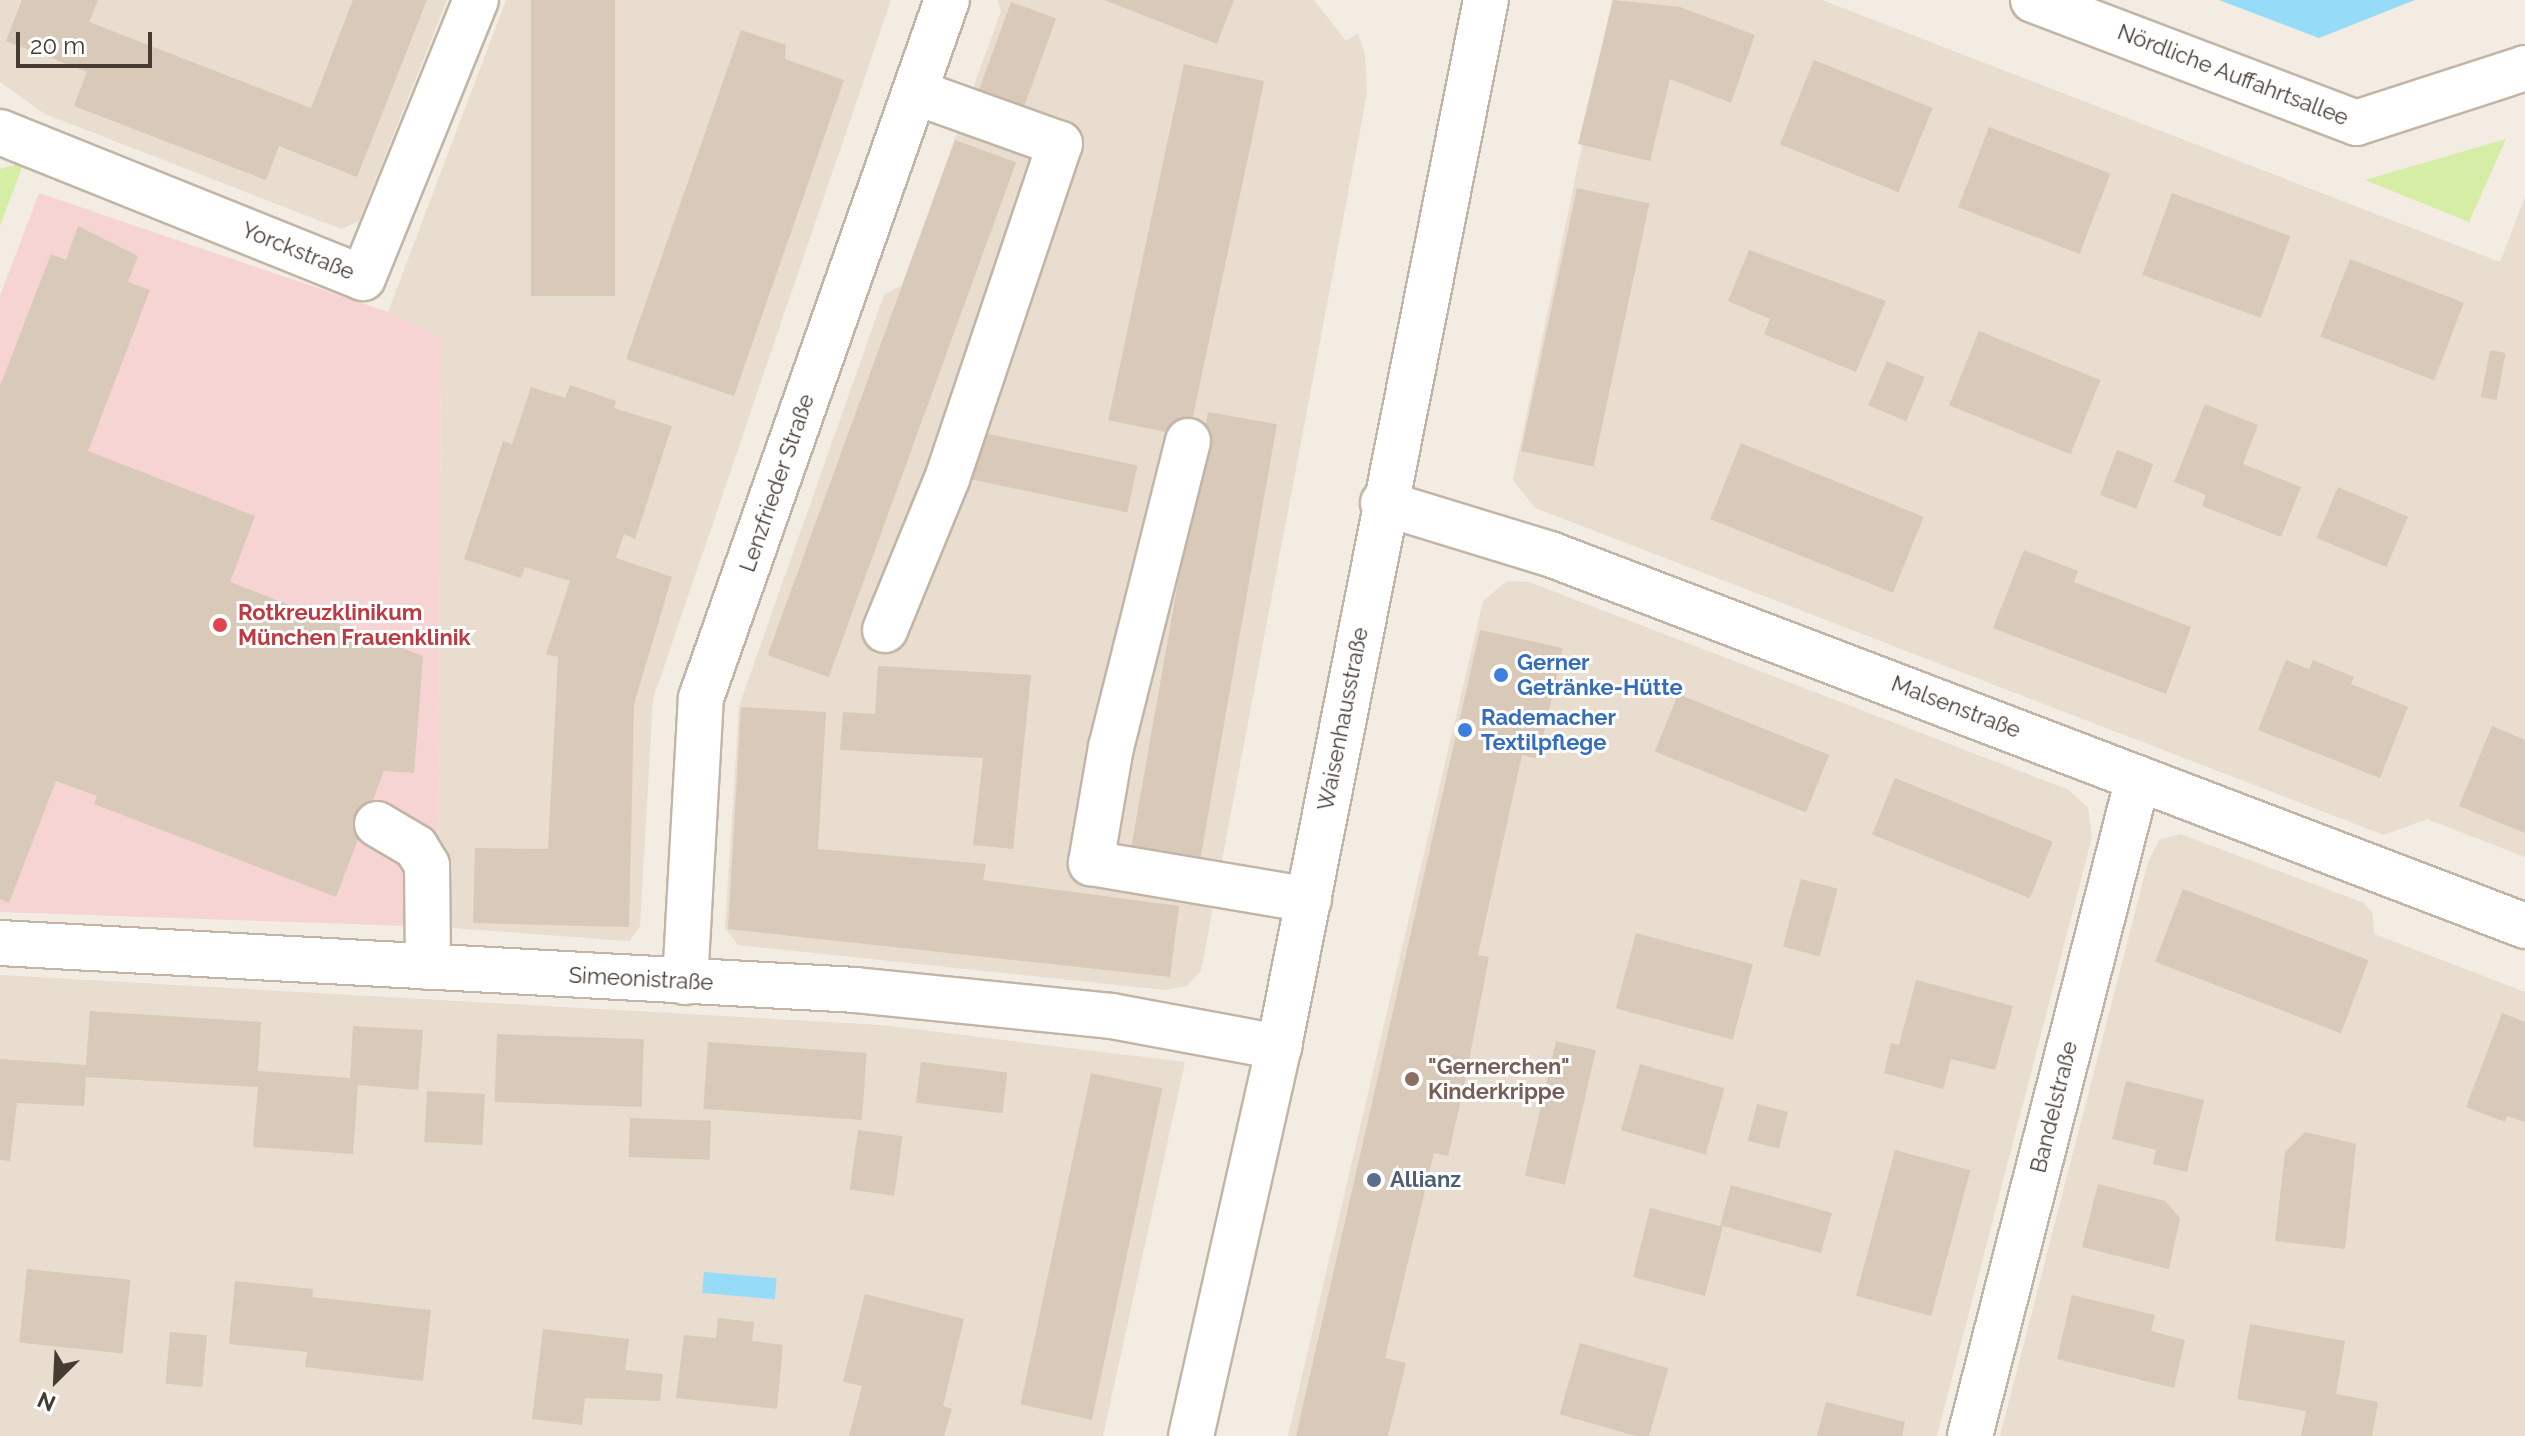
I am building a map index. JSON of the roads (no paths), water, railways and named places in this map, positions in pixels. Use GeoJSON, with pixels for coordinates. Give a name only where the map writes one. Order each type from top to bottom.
{"type":"FeatureCollection","features":[{"type":"Feature","properties":{"kind":"street","name":"Yorckstraße"},"geometry":{"type":"LineString","coordinates":[[0,132],[363,278],[476,0]]}},
{"type":"Feature","properties":{"kind":"street","name":"Lenzfrieder Straße"},"geometry":{"type":"LineString","coordinates":[[685,982],[701,698],[947,0]]}},
{"type":"Feature","properties":{"kind":"street","name":"Waisenhausstraße"},"geometry":{"type":"LineString","coordinates":[[1191,1436],[1279,1047],[1383,503],[1486,0]]}},
{"type":"Feature","properties":{"kind":"street","name":"Nördliche Auffahrtsallee"},"geometry":{"type":"LineString","coordinates":[[2033,0],[2356,123],[2525,68]]}},
{"type":"Feature","properties":{"kind":"street"},"geometry":{"type":"LineString","coordinates":[[885,630],[947,479],[1060,144],[915,92]]}},
{"type":"Feature","properties":{"kind":"street"},"geometry":{"type":"LineString","coordinates":[[1188,441],[1111,747],[1091,863],[1309,900]]}},
{"type":"Feature","properties":{"kind":"street","name":"Malsenstraße"},"geometry":{"type":"LineString","coordinates":[[1383,503],[1550,554],[2525,926]]}},
{"type":"Feature","properties":{"kind":"street","name":"Bandelstraße"},"geometry":{"type":"LineString","coordinates":[[1970,1436],[2138,778]]}},
{"type":"Feature","properties":{"kind":"street"},"geometry":{"type":"LineString","coordinates":[[377,824],[416,847],[427,865],[428,967]]}},
{"type":"Feature","properties":{"kind":"street","name":"Simeonistraße"},"geometry":{"type":"LineString","coordinates":[[0,943],[856,990],[1095,1014],[1279,1047]]}},
{"type":"Feature","properties":{"kind":"water"},"geometry":{"type":"Polygon","coordinates":[[[2219,0],[2415,0],[2319,38],[2219,0]]]}},
{"type":"Feature","properties":{"kind":"water"},"geometry":{"type":"Polygon","coordinates":[[[704,1272],[777,1278],[775,1299],[702,1293],[704,1272]]]}},
{"type":"Feature","properties":{"kind":"place","name":"Rotkreuzklinikum München Frauenklinik"},"geometry":{"type":"Point","coordinates":[220,625]}},
{"type":"Feature","properties":{"kind":"place","name":"Gerner Getränke-Hütte"},"geometry":{"type":"Point","coordinates":[1501,675]}},
{"type":"Feature","properties":{"kind":"place","name":"Rademacher Textilpflege"},"geometry":{"type":"Point","coordinates":[1465,730]}},
{"type":"Feature","properties":{"kind":"place","name":"\"Gernerchen\" Kinderkrippe"},"geometry":{"type":"Point","coordinates":[1412,1079]}},
{"type":"Feature","properties":{"kind":"place","name":"Allianz"},"geometry":{"type":"Point","coordinates":[1374,1180]}}]}
